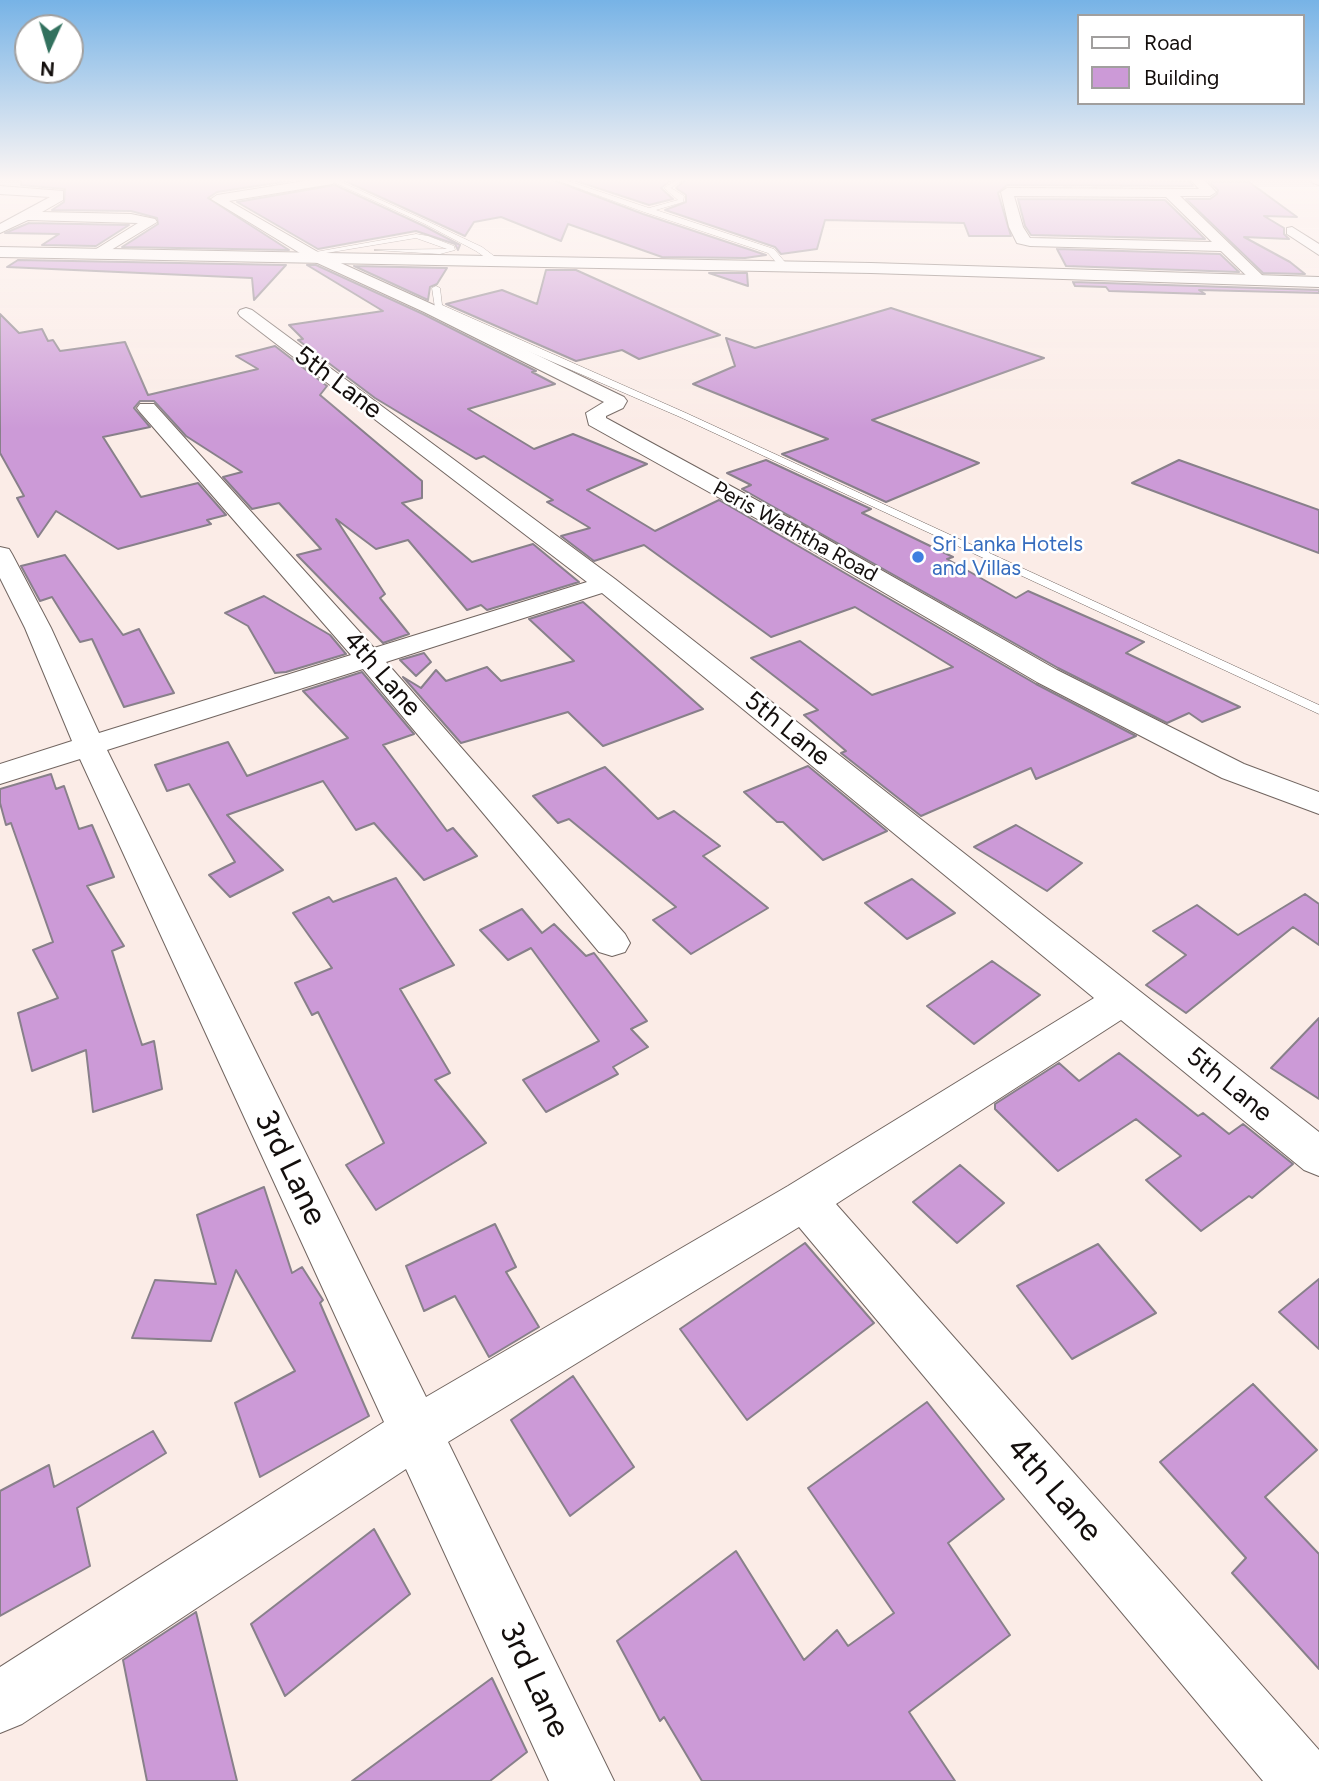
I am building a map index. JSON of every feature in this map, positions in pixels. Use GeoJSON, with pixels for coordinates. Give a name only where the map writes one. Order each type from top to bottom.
{"type":"FeatureCollection","features":[{"type":"Feature","properties":{"kind":"street","name":"Peris Waththa Road"},"geometry":{"type":"LineString","coordinates":[[331,263],[617,401],[616,404],[596,413],[596,421],[785,525],[1047,676],[1233,771],[1319,804]]}},
{"type":"Feature","properties":{"kind":"street"},"geometry":{"type":"LineString","coordinates":[[562,263],[1319,282]]}},
{"type":"Feature","properties":{"kind":"street"},"geometry":{"type":"LineString","coordinates":[[1243,263],[1259,280]]}},
{"type":"Feature","properties":{"kind":"street","name":"5th Lane"},"geometry":{"type":"LineString","coordinates":[[246,313],[606,584],[1319,1157]]}},
{"type":"Feature","properties":{"kind":"street","name":"4th Lane"},"geometry":{"type":"LineString","coordinates":[[147,408],[370,660],[612,943]]}},
{"type":"Feature","properties":{"kind":"street","name":"3rd Lane"},"geometry":{"type":"LineString","coordinates":[[0,554],[38,628],[89,745],[582,1781]]}},
{"type":"Feature","properties":{"kind":"street"},"geometry":{"type":"LineString","coordinates":[[0,774],[606,584]]}},
{"type":"Feature","properties":{"kind":"street"},"geometry":{"type":"LineString","coordinates":[[0,1702],[416,1432],[804,1200],[1123,999]]}},
{"type":"Feature","properties":{"kind":"street","name":"4th Lane"},"geometry":{"type":"LineString","coordinates":[[804,1200],[1304,1781]]}},
{"type":"Feature","properties":{"kind":"lane"},"geometry":{"type":"LineString","coordinates":[[782,263],[785,267]]}},
{"type":"Feature","properties":{"kind":"lane"},"geometry":{"type":"LineString","coordinates":[[436,288],[438,306],[474,324],[967,545],[1319,710]]}},
{"type":"Feature","properties":{"kind":"building"},"geometry":{"type":"Polygon","coordinates":[[[13,263],[286,265],[254,300],[252,278],[7,267],[13,263]]]}},
{"type":"Feature","properties":{"kind":"building"},"geometry":{"type":"Polygon","coordinates":[[[1064,263],[1230,263],[1239,272],[1066,266],[1064,263]]]}},
{"type":"Feature","properties":{"kind":"building"},"geometry":{"type":"Polygon","coordinates":[[[1253,263],[1291,263],[1305,274],[1263,273],[1253,263]]]}},
{"type":"Feature","properties":{"kind":"building"},"geometry":{"type":"Polygon","coordinates":[[[307,265],[316,265],[423,314],[536,371],[532,372],[555,384],[468,409],[534,449],[573,434],[647,464],[587,490],[655,531],[719,500],[1036,684],[1136,736],[1036,779],[1031,768],[921,816],[841,753],[846,751],[804,715],[818,710],[751,658],[800,641],[872,695],[953,667],[855,607],[771,637],[644,545],[594,561],[561,536],[590,528],[547,502],[553,500],[484,456],[476,459],[375,398],[298,340],[303,339],[289,325],[383,311],[307,265]]]}},
{"type":"Feature","properties":{"kind":"building"},"geometry":{"type":"Polygon","coordinates":[[[354,266],[447,268],[437,284],[430,287],[428,300],[354,266]]]}},
{"type":"Feature","properties":{"kind":"building"},"geometry":{"type":"Polygon","coordinates":[[[546,270],[576,270],[720,335],[639,359],[622,350],[576,361],[446,304],[502,290],[537,304],[546,270]]]}},
{"type":"Feature","properties":{"kind":"building"},"geometry":{"type":"Polygon","coordinates":[[[709,273],[747,273],[748,286],[709,273]]]}},
{"type":"Feature","properties":{"kind":"building"},"geometry":{"type":"Polygon","coordinates":[[[1073,282],[1319,290],[1319,293],[1109,291],[1106,287],[1075,286],[1073,282]]]}},
{"type":"Feature","properties":{"kind":"building"},"geometry":{"type":"Polygon","coordinates":[[[891,308],[1044,358],[872,420],[979,463],[886,502],[782,454],[828,439],[693,384],[735,366],[726,338],[755,348],[891,308]]]}},
{"type":"Feature","properties":{"kind":"building"},"geometry":{"type":"Polygon","coordinates":[[[0,314],[19,333],[42,329],[48,341],[53,340],[60,351],[125,342],[148,395],[258,369],[236,356],[275,346],[327,386],[320,395],[422,481],[422,498],[402,503],[472,562],[533,544],[579,582],[487,610],[481,605],[467,610],[408,540],[376,549],[336,519],[385,594],[380,598],[409,634],[383,643],[297,555],[321,549],[279,503],[252,509],[223,477],[242,472],[186,436],[154,401],[140,401],[134,408],[150,427],[103,437],[141,497],[198,483],[226,515],[207,520],[211,524],[118,549],[56,511],[38,537],[17,498],[24,496],[0,453],[0,314]]]}},
{"type":"Feature","properties":{"kind":"building"},"geometry":{"type":"Polygon","coordinates":[[[766,460],[871,509],[862,513],[953,557],[947,559],[1016,598],[1028,591],[1144,642],[1126,653],[1240,707],[1202,722],[1189,713],[1167,723],[1058,668],[742,489],[751,485],[727,473],[766,460]]]}},
{"type":"Feature","properties":{"kind":"building"},"geometry":{"type":"Polygon","coordinates":[[[1179,460],[1319,510],[1319,553],[1132,483],[1179,460]]]}},
{"type":"Feature","properties":{"kind":"building"},"geometry":{"type":"Polygon","coordinates":[[[65,555],[123,635],[139,629],[174,693],[124,707],[92,639],[80,642],[52,597],[40,601],[21,566],[65,555]]]}},
{"type":"Feature","properties":{"kind":"building"},"geometry":{"type":"Polygon","coordinates":[[[264,596],[330,635],[346,654],[275,673],[248,626],[225,613],[264,596]]]}},
{"type":"Feature","properties":{"kind":"building"},"geometry":{"type":"Polygon","coordinates":[[[583,602],[703,709],[603,746],[568,712],[461,743],[403,677],[421,688],[436,670],[446,681],[487,667],[501,681],[574,661],[529,619],[583,602]]]}},
{"type":"Feature","properties":{"kind":"building"},"geometry":{"type":"Polygon","coordinates":[[[424,653],[431,662],[416,676],[400,660],[424,653]]]}},
{"type":"Feature","properties":{"kind":"building"},"geometry":{"type":"Polygon","coordinates":[[[362,672],[414,734],[383,745],[447,831],[453,828],[477,856],[424,880],[374,823],[356,830],[323,781],[227,815],[283,870],[230,897],[209,875],[235,862],[189,784],[167,791],[155,765],[228,742],[247,776],[348,738],[303,691],[362,672]]]}},
{"type":"Feature","properties":{"kind":"building"},"geometry":{"type":"Polygon","coordinates":[[[808,766],[887,831],[823,860],[783,822],[777,822],[744,792],[808,766]]]}},
{"type":"Feature","properties":{"kind":"building"},"geometry":{"type":"Polygon","coordinates":[[[605,767],[658,819],[674,811],[720,846],[703,856],[768,908],[691,954],[653,920],[676,907],[569,819],[558,823],[533,796],[605,767]]]}},
{"type":"Feature","properties":{"kind":"building"},"geometry":{"type":"Polygon","coordinates":[[[51,774],[56,789],[64,786],[79,829],[92,825],[114,877],[87,886],[124,946],[112,951],[142,1045],[154,1041],[162,1089],[93,1112],[86,1050],[32,1071],[18,1013],[58,998],[33,950],[53,942],[11,823],[6,825],[0,803],[0,789],[51,774]]]}},
{"type":"Feature","properties":{"kind":"building"},"geometry":{"type":"Polygon","coordinates":[[[1016,825],[1082,863],[1047,891],[974,847],[1016,825]]]}},
{"type":"Feature","properties":{"kind":"building"},"geometry":{"type":"Polygon","coordinates":[[[396,878],[454,965],[400,989],[450,1073],[435,1080],[486,1143],[376,1210],[346,1165],[384,1143],[318,1012],[312,1015],[295,983],[332,968],[293,913],[329,897],[333,902],[396,878]]]}},
{"type":"Feature","properties":{"kind":"building"},"geometry":{"type":"Polygon","coordinates":[[[912,879],[955,913],[907,939],[865,903],[912,879]]]}},
{"type":"Feature","properties":{"kind":"building"},"geometry":{"type":"Polygon","coordinates":[[[1305,894],[1319,904],[1319,945],[1293,927],[1186,1013],[1146,985],[1186,955],[1153,931],[1197,905],[1238,935],[1305,894]]]}},
{"type":"Feature","properties":{"kind":"building"},"geometry":{"type":"Polygon","coordinates":[[[522,909],[542,933],[554,924],[586,956],[594,953],[647,1021],[631,1029],[648,1047],[613,1067],[618,1074],[546,1112],[523,1080],[599,1041],[531,948],[508,960],[480,930],[522,909]]]}},
{"type":"Feature","properties":{"kind":"building"},"geometry":{"type":"Polygon","coordinates":[[[992,961],[1040,995],[974,1044],[927,1006],[992,961]]]}},
{"type":"Feature","properties":{"kind":"building"},"geometry":{"type":"Polygon","coordinates":[[[1319,1018],[1319,1099],[1271,1068],[1319,1018]]]}},
{"type":"Feature","properties":{"kind":"building"},"geometry":{"type":"Polygon","coordinates":[[[1119,1053],[1198,1116],[1203,1113],[1229,1134],[1243,1124],[1293,1164],[1252,1198],[1249,1196],[1201,1231],[1146,1180],[1181,1156],[1136,1119],[1058,1171],[995,1109],[995,1104],[1059,1063],[1079,1081],[1119,1053]]]}},
{"type":"Feature","properties":{"kind":"building"},"geometry":{"type":"Polygon","coordinates":[[[960,1165],[1004,1203],[957,1243],[913,1202],[960,1165]]]}},
{"type":"Feature","properties":{"kind":"building"},"geometry":{"type":"Polygon","coordinates":[[[264,1187],[292,1273],[302,1267],[323,1300],[320,1303],[369,1416],[260,1477],[235,1403],[295,1371],[236,1270],[211,1341],[132,1338],[155,1280],[216,1284],[197,1215],[264,1187]]]}},
{"type":"Feature","properties":{"kind":"building"},"geometry":{"type":"Polygon","coordinates":[[[495,1224],[516,1267],[506,1272],[539,1327],[489,1357],[455,1296],[424,1311],[406,1266],[495,1224]]]}},
{"type":"Feature","properties":{"kind":"building"},"geometry":{"type":"Polygon","coordinates":[[[805,1243],[874,1323],[747,1420],[680,1329],[805,1243]]]}},
{"type":"Feature","properties":{"kind":"building"},"geometry":{"type":"Polygon","coordinates":[[[1098,1244],[1156,1313],[1072,1359],[1017,1286],[1098,1244]]]}},
{"type":"Feature","properties":{"kind":"building"},"geometry":{"type":"Polygon","coordinates":[[[1319,1279],[1319,1349],[1279,1312],[1319,1279]]]}},
{"type":"Feature","properties":{"kind":"building"},"geometry":{"type":"Polygon","coordinates":[[[573,1376],[634,1467],[570,1516],[511,1420],[573,1376]]]}},
{"type":"Feature","properties":{"kind":"building"},"geometry":{"type":"Polygon","coordinates":[[[1253,1384],[1317,1450],[1265,1497],[1319,1554],[1319,1669],[1232,1573],[1246,1558],[1160,1462],[1253,1384]]]}},
{"type":"Feature","properties":{"kind":"building"},"geometry":{"type":"Polygon","coordinates":[[[927,1402],[1004,1499],[948,1543],[1010,1635],[909,1712],[955,1781],[702,1781],[664,1717],[660,1721],[617,1641],[736,1551],[804,1660],[837,1630],[848,1646],[894,1613],[808,1488],[927,1402]]]}},
{"type":"Feature","properties":{"kind":"building"},"geometry":{"type":"Polygon","coordinates":[[[153,1431],[166,1453],[77,1508],[90,1566],[0,1616],[0,1491],[49,1465],[54,1487],[153,1431]]]}},
{"type":"Feature","properties":{"kind":"building"},"geometry":{"type":"Polygon","coordinates":[[[374,1529],[410,1594],[285,1696],[251,1624],[374,1529]]]}},
{"type":"Feature","properties":{"kind":"building"},"geometry":{"type":"Polygon","coordinates":[[[196,1612],[237,1781],[147,1781],[123,1660],[196,1612]]]}},
{"type":"Feature","properties":{"kind":"building"},"geometry":{"type":"Polygon","coordinates":[[[492,1678],[527,1752],[490,1781],[352,1781],[492,1678]]]}},
{"type":"Feature","properties":{"kind":"place","name":"Sri Lanka Hotels and Villas"},"geometry":{"type":"Point","coordinates":[918,557]}}]}
